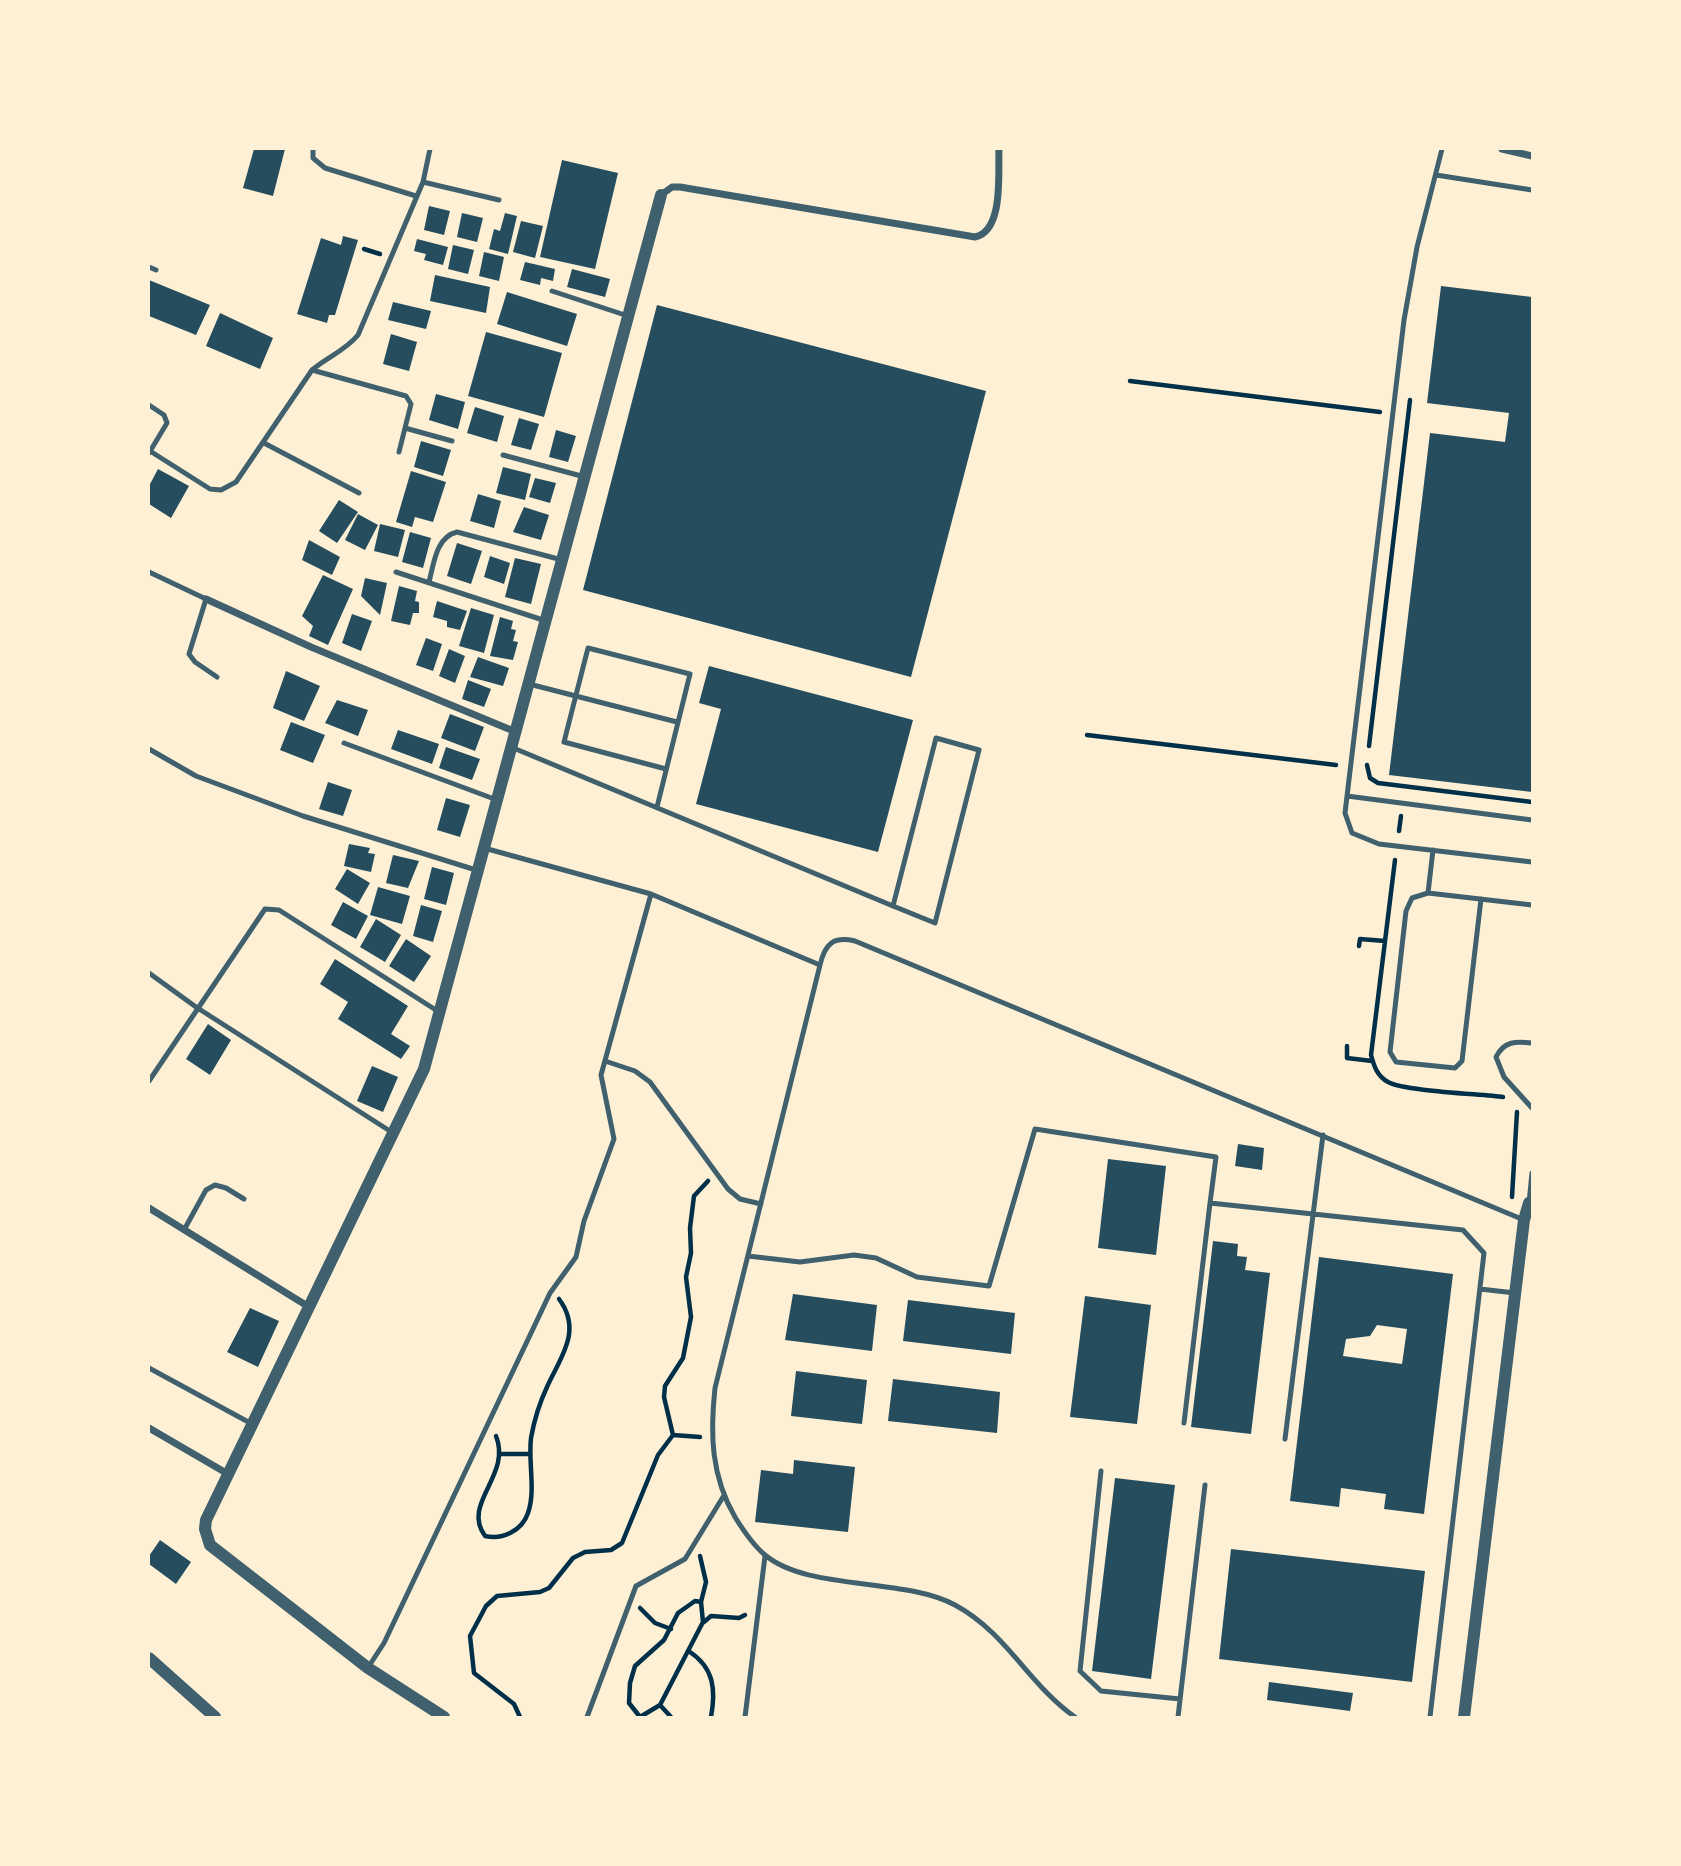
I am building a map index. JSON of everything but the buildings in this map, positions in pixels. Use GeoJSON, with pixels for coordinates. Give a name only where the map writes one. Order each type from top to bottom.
{"type":"FeatureCollection","features":[{"type":"Feature","properties":{"kind":"street"},"geometry":{"type":"LineString","coordinates":[[444,1717],[368,1668],[210,1545],[205,1529],[206,1520],[424,1069],[661,195],[672,187],[680,187],[975,237],[986,233],[995,221],[999,149]]}},
{"type":"Feature","properties":{"kind":"street"},"geometry":{"type":"LineString","coordinates":[[1502,149],[1532,156]]}},
{"type":"Feature","properties":{"kind":"street"},"geometry":{"type":"LineString","coordinates":[[206,599],[311,647],[516,733]]}},
{"type":"Feature","properties":{"kind":"street"},"geometry":{"type":"LineString","coordinates":[[1464,1717],[1524,1220],[1531,1203]]}},
{"type":"Feature","properties":{"kind":"street"},"geometry":{"type":"LineString","coordinates":[[149,1208],[309,1307]]}},
{"type":"Feature","properties":{"kind":"street"},"geometry":{"type":"LineString","coordinates":[[149,1429],[228,1474]]}},
{"type":"Feature","properties":{"kind":"street"},"geometry":{"type":"LineString","coordinates":[[149,1658],[215,1717]]}},
{"type":"Feature","properties":{"kind":"lane"},"geometry":{"type":"LineString","coordinates":[[313,149],[313,158],[325,168],[416,196]]}},
{"type":"Feature","properties":{"kind":"lane"},"geometry":{"type":"LineString","coordinates":[[149,405],[164,415],[167,423],[149,452],[215,490],[236,482],[312,370],[326,358],[345,349],[358,335],[423,182],[430,149]]}},
{"type":"Feature","properties":{"kind":"lane"},"geometry":{"type":"LineString","coordinates":[[1442,149],[1417,247],[1404,320],[1345,813],[1352,833],[1379,844],[1532,862]]}},
{"type":"Feature","properties":{"kind":"lane"},"geometry":{"type":"LineString","coordinates":[[1436,175],[1532,190]]}},
{"type":"Feature","properties":{"kind":"lane"},"geometry":{"type":"LineString","coordinates":[[423,182],[499,200]]}},
{"type":"Feature","properties":{"kind":"lane"},"geometry":{"type":"LineString","coordinates":[[149,267],[156,270]]}},
{"type":"Feature","properties":{"kind":"lane"},"geometry":{"type":"LineString","coordinates":[[552,291],[628,316]]}},
{"type":"Feature","properties":{"kind":"lane"},"geometry":{"type":"LineString","coordinates":[[312,370],[406,396],[411,404],[399,452]]}},
{"type":"Feature","properties":{"kind":"lane"},"geometry":{"type":"LineString","coordinates":[[405,428],[452,441]]}},
{"type":"Feature","properties":{"kind":"lane"},"geometry":{"type":"LineString","coordinates":[[264,443],[359,493]]}},
{"type":"Feature","properties":{"kind":"lane"},"geometry":{"type":"LineString","coordinates":[[503,455],[584,477]]}},
{"type":"Feature","properties":{"kind":"lane"},"geometry":{"type":"LineString","coordinates":[[429,582],[440,544],[444,537],[457,531],[562,560]]}},
{"type":"Feature","properties":{"kind":"lane"},"geometry":{"type":"LineString","coordinates":[[149,572],[206,599],[189,654],[195,662],[217,677]]}},
{"type":"Feature","properties":{"kind":"lane"},"geometry":{"type":"LineString","coordinates":[[396,572],[546,621]]}},
{"type":"Feature","properties":{"kind":"lane"},"geometry":{"type":"LineString","coordinates":[[656,807],[666,769],[677,722],[690,674],[588,648],[564,742],[666,769]]}},
{"type":"Feature","properties":{"kind":"lane"},"geometry":{"type":"LineString","coordinates":[[529,684],[677,722]]}},
{"type":"Feature","properties":{"kind":"lane"},"geometry":{"type":"LineString","coordinates":[[511,747],[893,906],[935,923],[979,750],[936,738],[893,906]]}},
{"type":"Feature","properties":{"kind":"lane"},"geometry":{"type":"LineString","coordinates":[[344,743],[497,800]]}},
{"type":"Feature","properties":{"kind":"lane"},"geometry":{"type":"LineString","coordinates":[[149,749],[196,776],[291,812],[478,871]]}},
{"type":"Feature","properties":{"kind":"lane"},"geometry":{"type":"LineString","coordinates":[[1347,796],[1532,820]]}},
{"type":"Feature","properties":{"kind":"lane"},"geometry":{"type":"LineString","coordinates":[[484,848],[651,894],[820,965]]}},
{"type":"Feature","properties":{"kind":"lane"},"geometry":{"type":"LineString","coordinates":[[1428,893],[1433,850]]}},
{"type":"Feature","properties":{"kind":"lane"},"geometry":{"type":"LineString","coordinates":[[1481,899],[1462,1061],[1455,1068],[1396,1062],[1390,1052],[1407,904],[1420,894],[1428,893],[1481,899],[1532,905]]}},
{"type":"Feature","properties":{"kind":"lane"},"geometry":{"type":"LineString","coordinates":[[368,1668],[384,1643],[550,1293],[576,1257],[583,1221],[614,1139],[601,1075],[651,894]]}},
{"type":"Feature","properties":{"kind":"lane"},"geometry":{"type":"LineString","coordinates":[[149,1081],[265,909],[272,909],[439,1012]]}},
{"type":"Feature","properties":{"kind":"lane"},"geometry":{"type":"LineString","coordinates":[[1075,1717],[1058,1705],[1003,1640],[979,1618],[951,1603],[920,1592],[810,1574],[789,1568],[765,1556],[743,1530],[723,1497],[715,1467],[712,1437],[715,1388],[820,965],[824,950],[831,941],[855,941],[1524,1220]]}},
{"type":"Feature","properties":{"kind":"lane"},"geometry":{"type":"LineString","coordinates":[[149,973],[197,1007],[393,1133]]}},
{"type":"Feature","properties":{"kind":"lane"},"geometry":{"type":"LineString","coordinates":[[1532,1043],[1510,1042],[1500,1049],[1496,1057],[1504,1077],[1532,1108]]}},
{"type":"Feature","properties":{"kind":"lane"},"geometry":{"type":"LineString","coordinates":[[605,1061],[635,1071],[650,1082],[717,1174],[740,1199],[761,1204]]}},
{"type":"Feature","properties":{"kind":"lane"},"geometry":{"type":"LineString","coordinates":[[748,1256],[800,1262],[854,1255],[876,1258],[917,1277],[989,1286],[1035,1129],[1216,1157],[1184,1423]]}},
{"type":"Feature","properties":{"kind":"lane"},"geometry":{"type":"LineString","coordinates":[[1285,1439],[1323,1135]]}},
{"type":"Feature","properties":{"kind":"lane"},"geometry":{"type":"LineString","coordinates":[[1531,1203],[1532,1173]]}},
{"type":"Feature","properties":{"kind":"lane"},"geometry":{"type":"LineString","coordinates":[[184,1230],[206,1190],[215,1185],[244,1199]]}},
{"type":"Feature","properties":{"kind":"lane"},"geometry":{"type":"LineString","coordinates":[[1210,1203],[1463,1230],[1484,1253],[1430,1717]]}},
{"type":"Feature","properties":{"kind":"lane"},"geometry":{"type":"LineString","coordinates":[[1480,1289],[1515,1293]]}},
{"type":"Feature","properties":{"kind":"lane"},"geometry":{"type":"LineString","coordinates":[[149,1368],[252,1424]]}},
{"type":"Feature","properties":{"kind":"lane"},"geometry":{"type":"LineString","coordinates":[[1101,1471],[1080,1671],[1101,1690],[1180,1699]]}},
{"type":"Feature","properties":{"kind":"lane"},"geometry":{"type":"LineString","coordinates":[[1178,1717],[1205,1485]]}},
{"type":"Feature","properties":{"kind":"lane"},"geometry":{"type":"LineString","coordinates":[[587,1717],[636,1586],[685,1559],[723,1497]]}},
{"type":"Feature","properties":{"kind":"lane"},"geometry":{"type":"LineString","coordinates":[[745,1717],[765,1556]]}},
{"type":"Feature","properties":{"kind":"path"},"geometry":{"type":"LineString","coordinates":[[1130,381],[1381,412]]}},
{"type":"Feature","properties":{"kind":"path"},"geometry":{"type":"LineString","coordinates":[[1410,396],[1366,768],[1370,778],[1378,783],[1532,802]]}},
{"type":"Feature","properties":{"kind":"path"},"geometry":{"type":"LineString","coordinates":[[1087,735],[1336,765]]}},
{"type":"Feature","properties":{"kind":"path"},"geometry":{"type":"LineString","coordinates":[[1399,831],[1401,811]]}},
{"type":"Feature","properties":{"kind":"path"},"geometry":{"type":"LineString","coordinates":[[1359,946],[1360,939],[1385,941]]}},
{"type":"Feature","properties":{"kind":"path"},"geometry":{"type":"LineString","coordinates":[[1348,1046],[1347,1058],[1372,1061]]}},
{"type":"Feature","properties":{"kind":"path"},"geometry":{"type":"LineString","coordinates":[[673,1435],[664,1397],[666,1386],[683,1358],[691,1317],[686,1277],[694,1196],[703,1184],[717,1174]]}},
{"type":"Feature","properties":{"kind":"path"},"geometry":{"type":"LineString","coordinates":[[487,1425],[495,1432],[500,1454],[499,1465],[478,1509],[477,1520],[485,1536],[496,1538],[519,1527],[528,1514],[530,1454],[539,1404],[568,1349],[570,1335],[565,1306],[550,1293]]}},
{"type":"Feature","properties":{"kind":"path"},"geometry":{"type":"LineString","coordinates":[[673,1435],[712,1437]]}},
{"type":"Feature","properties":{"kind":"path"},"geometry":{"type":"LineString","coordinates":[[520,1717],[513,1704],[474,1673],[470,1636],[475,1622],[497,1597],[540,1592],[549,1588],[573,1558],[585,1552],[611,1550],[622,1543],[658,1455],[673,1435]]}},
{"type":"Feature","properties":{"kind":"path"},"geometry":{"type":"LineString","coordinates":[[500,1454],[530,1454]]}},
{"type":"Feature","properties":{"kind":"path"},"geometry":{"type":"LineString","coordinates":[[692,1548],[701,1557],[705,1569],[706,1592],[701,1602],[703,1622],[690,1652],[660,1705],[640,1717],[629,1703],[630,1683],[635,1666],[656,1648],[671,1629],[678,1613],[687,1605],[701,1602]]}},
{"type":"Feature","properties":{"kind":"path"},"geometry":{"type":"LineString","coordinates":[[631,1601],[655,1623],[671,1629]]}},
{"type":"Feature","properties":{"kind":"path"},"geometry":{"type":"LineString","coordinates":[[703,1622],[711,1616],[739,1618],[759,1609]]}},
{"type":"Feature","properties":{"kind":"path"},"geometry":{"type":"LineString","coordinates":[[690,1652],[703,1660],[710,1672],[714,1700],[711,1717]]}},
{"type":"Feature","properties":{"kind":"path"},"geometry":{"type":"LineString","coordinates":[[660,1705],[671,1717]]}}]}
